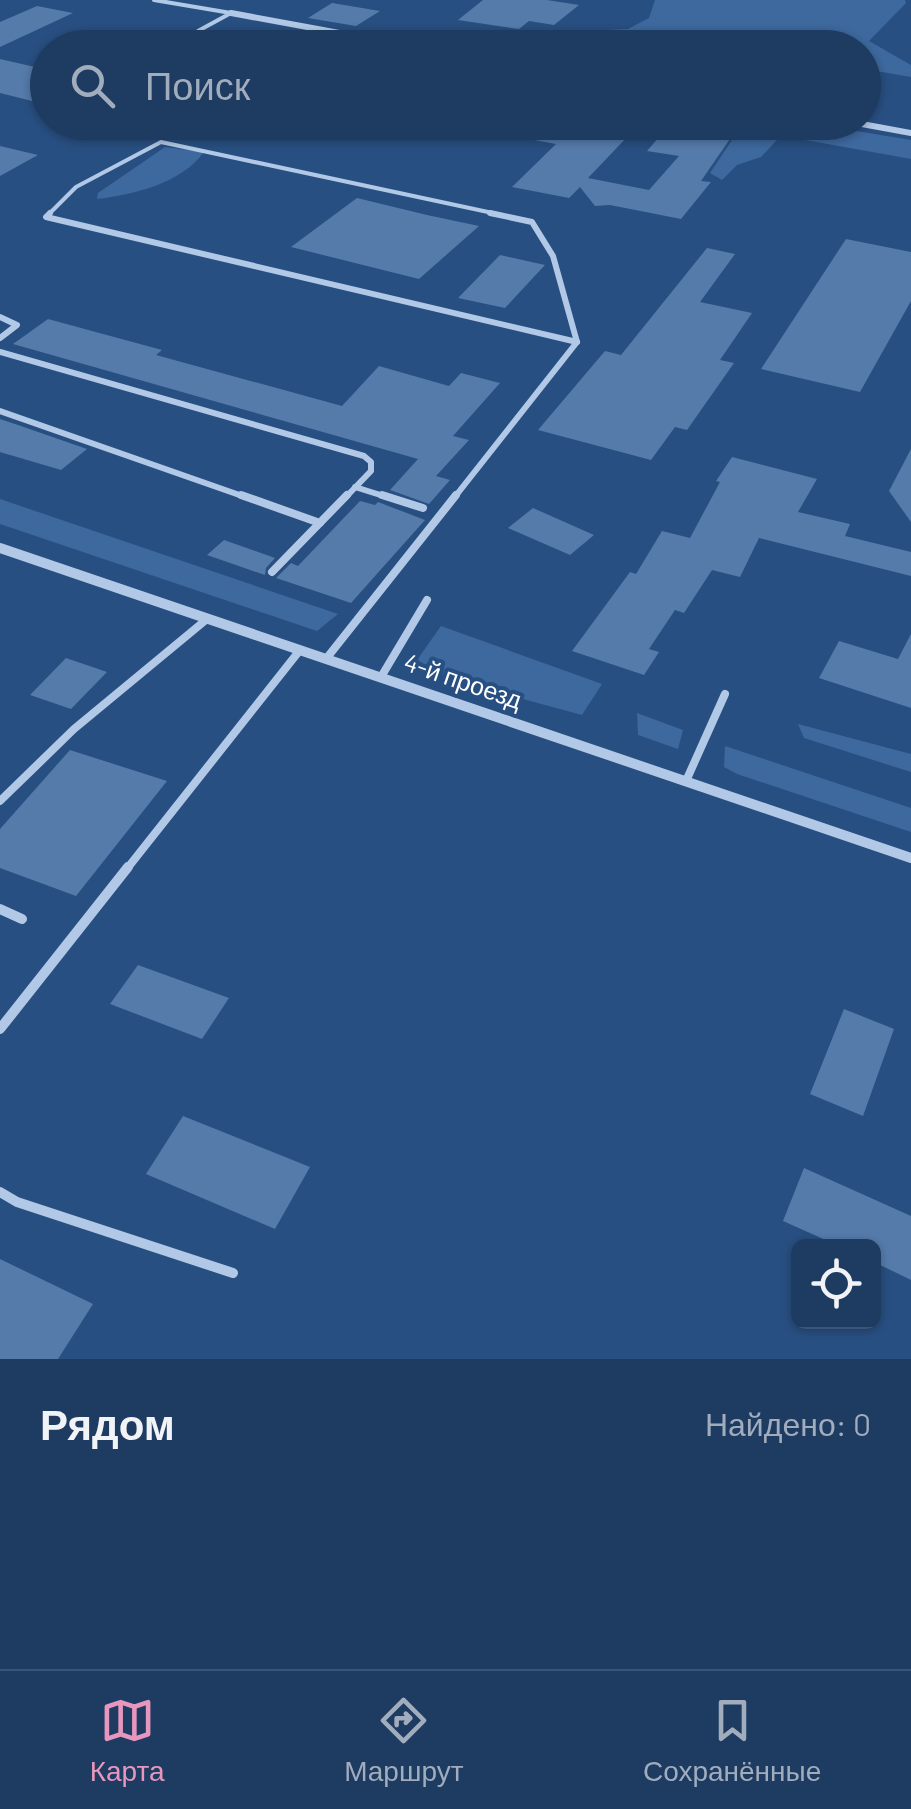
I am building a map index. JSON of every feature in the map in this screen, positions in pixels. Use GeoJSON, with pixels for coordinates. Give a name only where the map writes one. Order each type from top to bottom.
{"type":"FeatureCollection","features":[{"type":"Feature","properties":{"kind":"street"},"geometry":{"type":"LineString","coordinates":[[231,13],[323,30]]}},
{"type":"Feature","properties":{"kind":"street"},"geometry":{"type":"LineString","coordinates":[[881,128],[911,133]]}},
{"type":"Feature","properties":{"kind":"street","name":"4-й проезд"},"geometry":{"type":"LineString","coordinates":[[5,550],[911,858]]}},
{"type":"Feature","properties":{"kind":"lane"},"geometry":{"type":"LineString","coordinates":[[154,0],[231,13]]}},
{"type":"Feature","properties":{"kind":"lane"},"geometry":{"type":"LineString","coordinates":[[210,10],[213,0]]}},
{"type":"Feature","properties":{"kind":"lane"},"geometry":{"type":"LineString","coordinates":[[200,30],[231,13]]}},
{"type":"Feature","properties":{"kind":"lane"},"geometry":{"type":"LineString","coordinates":[[160,142],[532,222],[553,256],[576,342],[46,217],[76,187],[160,142]]}},
{"type":"Feature","properties":{"kind":"lane"},"geometry":{"type":"LineString","coordinates":[[0,317],[17,325],[0,338]]}},
{"type":"Feature","properties":{"kind":"lane"},"geometry":{"type":"LineString","coordinates":[[326,659],[576,342]]}},
{"type":"Feature","properties":{"kind":"lane"},"geometry":{"type":"LineString","coordinates":[[0,352],[364,456],[371,471],[272,572]]}},
{"type":"Feature","properties":{"kind":"lane"},"geometry":{"type":"LineString","coordinates":[[0,411],[320,523]]}},
{"type":"Feature","properties":{"kind":"lane"},"geometry":{"type":"LineString","coordinates":[[356,487],[423,508]]}},
{"type":"Feature","properties":{"kind":"lane"},"geometry":{"type":"LineString","coordinates":[[0,560],[5,550]]}},
{"type":"Feature","properties":{"kind":"lane"},"geometry":{"type":"LineString","coordinates":[[381,677],[426,600]]}},
{"type":"Feature","properties":{"kind":"lane"},"geometry":{"type":"LineString","coordinates":[[0,801],[50,747],[142,677],[208,618]]}},
{"type":"Feature","properties":{"kind":"lane"},"geometry":{"type":"LineString","coordinates":[[0,1028],[300,650]]}},
{"type":"Feature","properties":{"kind":"lane"},"geometry":{"type":"LineString","coordinates":[[686,781],[725,694]]}},
{"type":"Feature","properties":{"kind":"lane"},"geometry":{"type":"LineString","coordinates":[[0,909],[22,919]]}},
{"type":"Feature","properties":{"kind":"lane"},"geometry":{"type":"LineString","coordinates":[[0,1192],[16,1202],[233,1273]]}},
{"type":"Feature","properties":{"kind":"shaded area"},"geometry":{"type":"Polygon","coordinates":[[[655,0],[906,3],[880,30],[606,30],[628,29],[649,18],[655,0]]]}},
{"type":"Feature","properties":{"kind":"shaded area"},"geometry":{"type":"Polygon","coordinates":[[[881,48],[911,65],[911,77],[881,72],[881,48]]]}},
{"type":"Feature","properties":{"kind":"shaded area"},"geometry":{"type":"Polygon","coordinates":[[[881,135],[911,140],[911,159],[805,140],[881,140],[881,135]]]}},
{"type":"Feature","properties":{"kind":"shaded area"},"geometry":{"type":"Polygon","coordinates":[[[732,140],[777,140],[761,157],[737,165],[722,180],[710,173],[732,140]]]}},
{"type":"Feature","properties":{"kind":"shaded area"},"geometry":{"type":"Polygon","coordinates":[[[165,147],[204,152],[195,163],[170,179],[141,191],[97,199],[98,193],[165,147]]]}},
{"type":"Feature","properties":{"kind":"shaded area"},"geometry":{"type":"Polygon","coordinates":[[[0,499],[338,614],[317,631],[0,524],[0,499]]]}},
{"type":"Feature","properties":{"kind":"shaded area"},"geometry":{"type":"Polygon","coordinates":[[[441,626],[602,684],[582,715],[452,680],[417,660],[441,626]]]}},
{"type":"Feature","properties":{"kind":"shaded area"},"geometry":{"type":"Polygon","coordinates":[[[637,713],[683,730],[678,749],[638,735],[637,713]]]}},
{"type":"Feature","properties":{"kind":"shaded area"},"geometry":{"type":"Polygon","coordinates":[[[798,724],[911,754],[911,772],[804,738],[798,724]]]}},
{"type":"Feature","properties":{"kind":"shaded area"},"geometry":{"type":"Polygon","coordinates":[[[725,746],[911,808],[911,832],[737,774],[724,767],[725,746]]]}},
{"type":"Feature","properties":{"kind":"building"},"geometry":{"type":"Polygon","coordinates":[[[483,0],[547,0],[579,5],[554,25],[529,21],[519,29],[458,20],[483,0]]]}},
{"type":"Feature","properties":{"kind":"building"},"geometry":{"type":"Polygon","coordinates":[[[332,3],[380,11],[356,26],[308,18],[332,3]]]}},
{"type":"Feature","properties":{"kind":"building"},"geometry":{"type":"Polygon","coordinates":[[[37,6],[73,13],[0,47],[0,22],[37,6]]]}},
{"type":"Feature","properties":{"kind":"building"},"geometry":{"type":"Polygon","coordinates":[[[0,59],[30,66],[30,100],[0,93],[0,59]]]}},
{"type":"Feature","properties":{"kind":"building"},"geometry":{"type":"Polygon","coordinates":[[[534,140],[624,140],[588,178],[649,190],[679,156],[647,151],[656,140],[729,140],[701,181],[711,182],[681,219],[610,205],[595,206],[580,187],[569,198],[512,187],[556,144],[534,140]]]}},
{"type":"Feature","properties":{"kind":"building"},"geometry":{"type":"Polygon","coordinates":[[[0,146],[38,155],[0,176],[0,146]]]}},
{"type":"Feature","properties":{"kind":"building"},"geometry":{"type":"Polygon","coordinates":[[[357,198],[479,226],[419,279],[291,247],[357,198]]]}},
{"type":"Feature","properties":{"kind":"building"},"geometry":{"type":"Polygon","coordinates":[[[846,239],[911,252],[911,301],[860,392],[761,369],[846,239]]]}},
{"type":"Feature","properties":{"kind":"building"},"geometry":{"type":"Polygon","coordinates":[[[707,248],[735,254],[700,302],[752,313],[720,360],[734,363],[687,430],[675,427],[651,460],[538,430],[605,351],[621,355],[707,248]]]}},
{"type":"Feature","properties":{"kind":"building"},"geometry":{"type":"Polygon","coordinates":[[[500,255],[545,265],[505,308],[458,298],[500,255]]]}},
{"type":"Feature","properties":{"kind":"building"},"geometry":{"type":"Polygon","coordinates":[[[48,319],[162,350],[156,355],[342,406],[379,366],[449,386],[461,373],[500,383],[453,436],[469,440],[436,476],[450,480],[429,504],[390,490],[418,459],[13,344],[48,319]]]}},
{"type":"Feature","properties":{"kind":"building"},"geometry":{"type":"Polygon","coordinates":[[[0,419],[87,449],[61,470],[0,452],[0,419]]]}},
{"type":"Feature","properties":{"kind":"building"},"geometry":{"type":"Polygon","coordinates":[[[911,449],[911,522],[889,491],[911,449]]]}},
{"type":"Feature","properties":{"kind":"building"},"geometry":{"type":"Polygon","coordinates":[[[732,457],[817,479],[798,512],[850,524],[845,536],[911,552],[911,576],[759,538],[740,577],[712,570],[684,613],[675,610],[649,649],[659,652],[644,675],[572,651],[630,572],[636,574],[662,531],[690,538],[720,482],[716,481],[732,457]]]}},
{"type":"Feature","properties":{"kind":"building"},"geometry":{"type":"Polygon","coordinates":[[[360,501],[375,505],[378,502],[425,520],[351,603],[276,578],[291,563],[298,566],[360,501]]]}},
{"type":"Feature","properties":{"kind":"building"},"geometry":{"type":"Polygon","coordinates":[[[533,508],[594,535],[570,555],[508,528],[533,508]]]}},
{"type":"Feature","properties":{"kind":"building"},"geometry":{"type":"Polygon","coordinates":[[[224,540],[275,558],[265,575],[207,555],[224,540]]]}},
{"type":"Feature","properties":{"kind":"building"},"geometry":{"type":"Polygon","coordinates":[[[911,634],[911,708],[819,678],[839,641],[898,659],[911,634]]]}},
{"type":"Feature","properties":{"kind":"building"},"geometry":{"type":"Polygon","coordinates":[[[66,658],[107,672],[71,709],[30,695],[66,658]]]}},
{"type":"Feature","properties":{"kind":"building"},"geometry":{"type":"Polygon","coordinates":[[[70,750],[167,781],[76,896],[0,868],[0,829],[70,750]]]}},
{"type":"Feature","properties":{"kind":"building"},"geometry":{"type":"Polygon","coordinates":[[[138,965],[229,998],[202,1039],[110,1004],[138,965]]]}},
{"type":"Feature","properties":{"kind":"building"},"geometry":{"type":"Polygon","coordinates":[[[844,1009],[894,1029],[863,1116],[810,1094],[844,1009]]]}},
{"type":"Feature","properties":{"kind":"building"},"geometry":{"type":"Polygon","coordinates":[[[183,1116],[310,1167],[275,1229],[146,1174],[183,1116]]]}},
{"type":"Feature","properties":{"kind":"building"},"geometry":{"type":"Polygon","coordinates":[[[804,1168],[911,1216],[911,1280],[881,1265],[881,1239],[823,1239],[783,1221],[804,1168]]]}},
{"type":"Feature","properties":{"kind":"building"},"geometry":{"type":"Polygon","coordinates":[[[0,1259],[93,1304],[58,1359],[0,1359],[0,1259]]]}}]}
